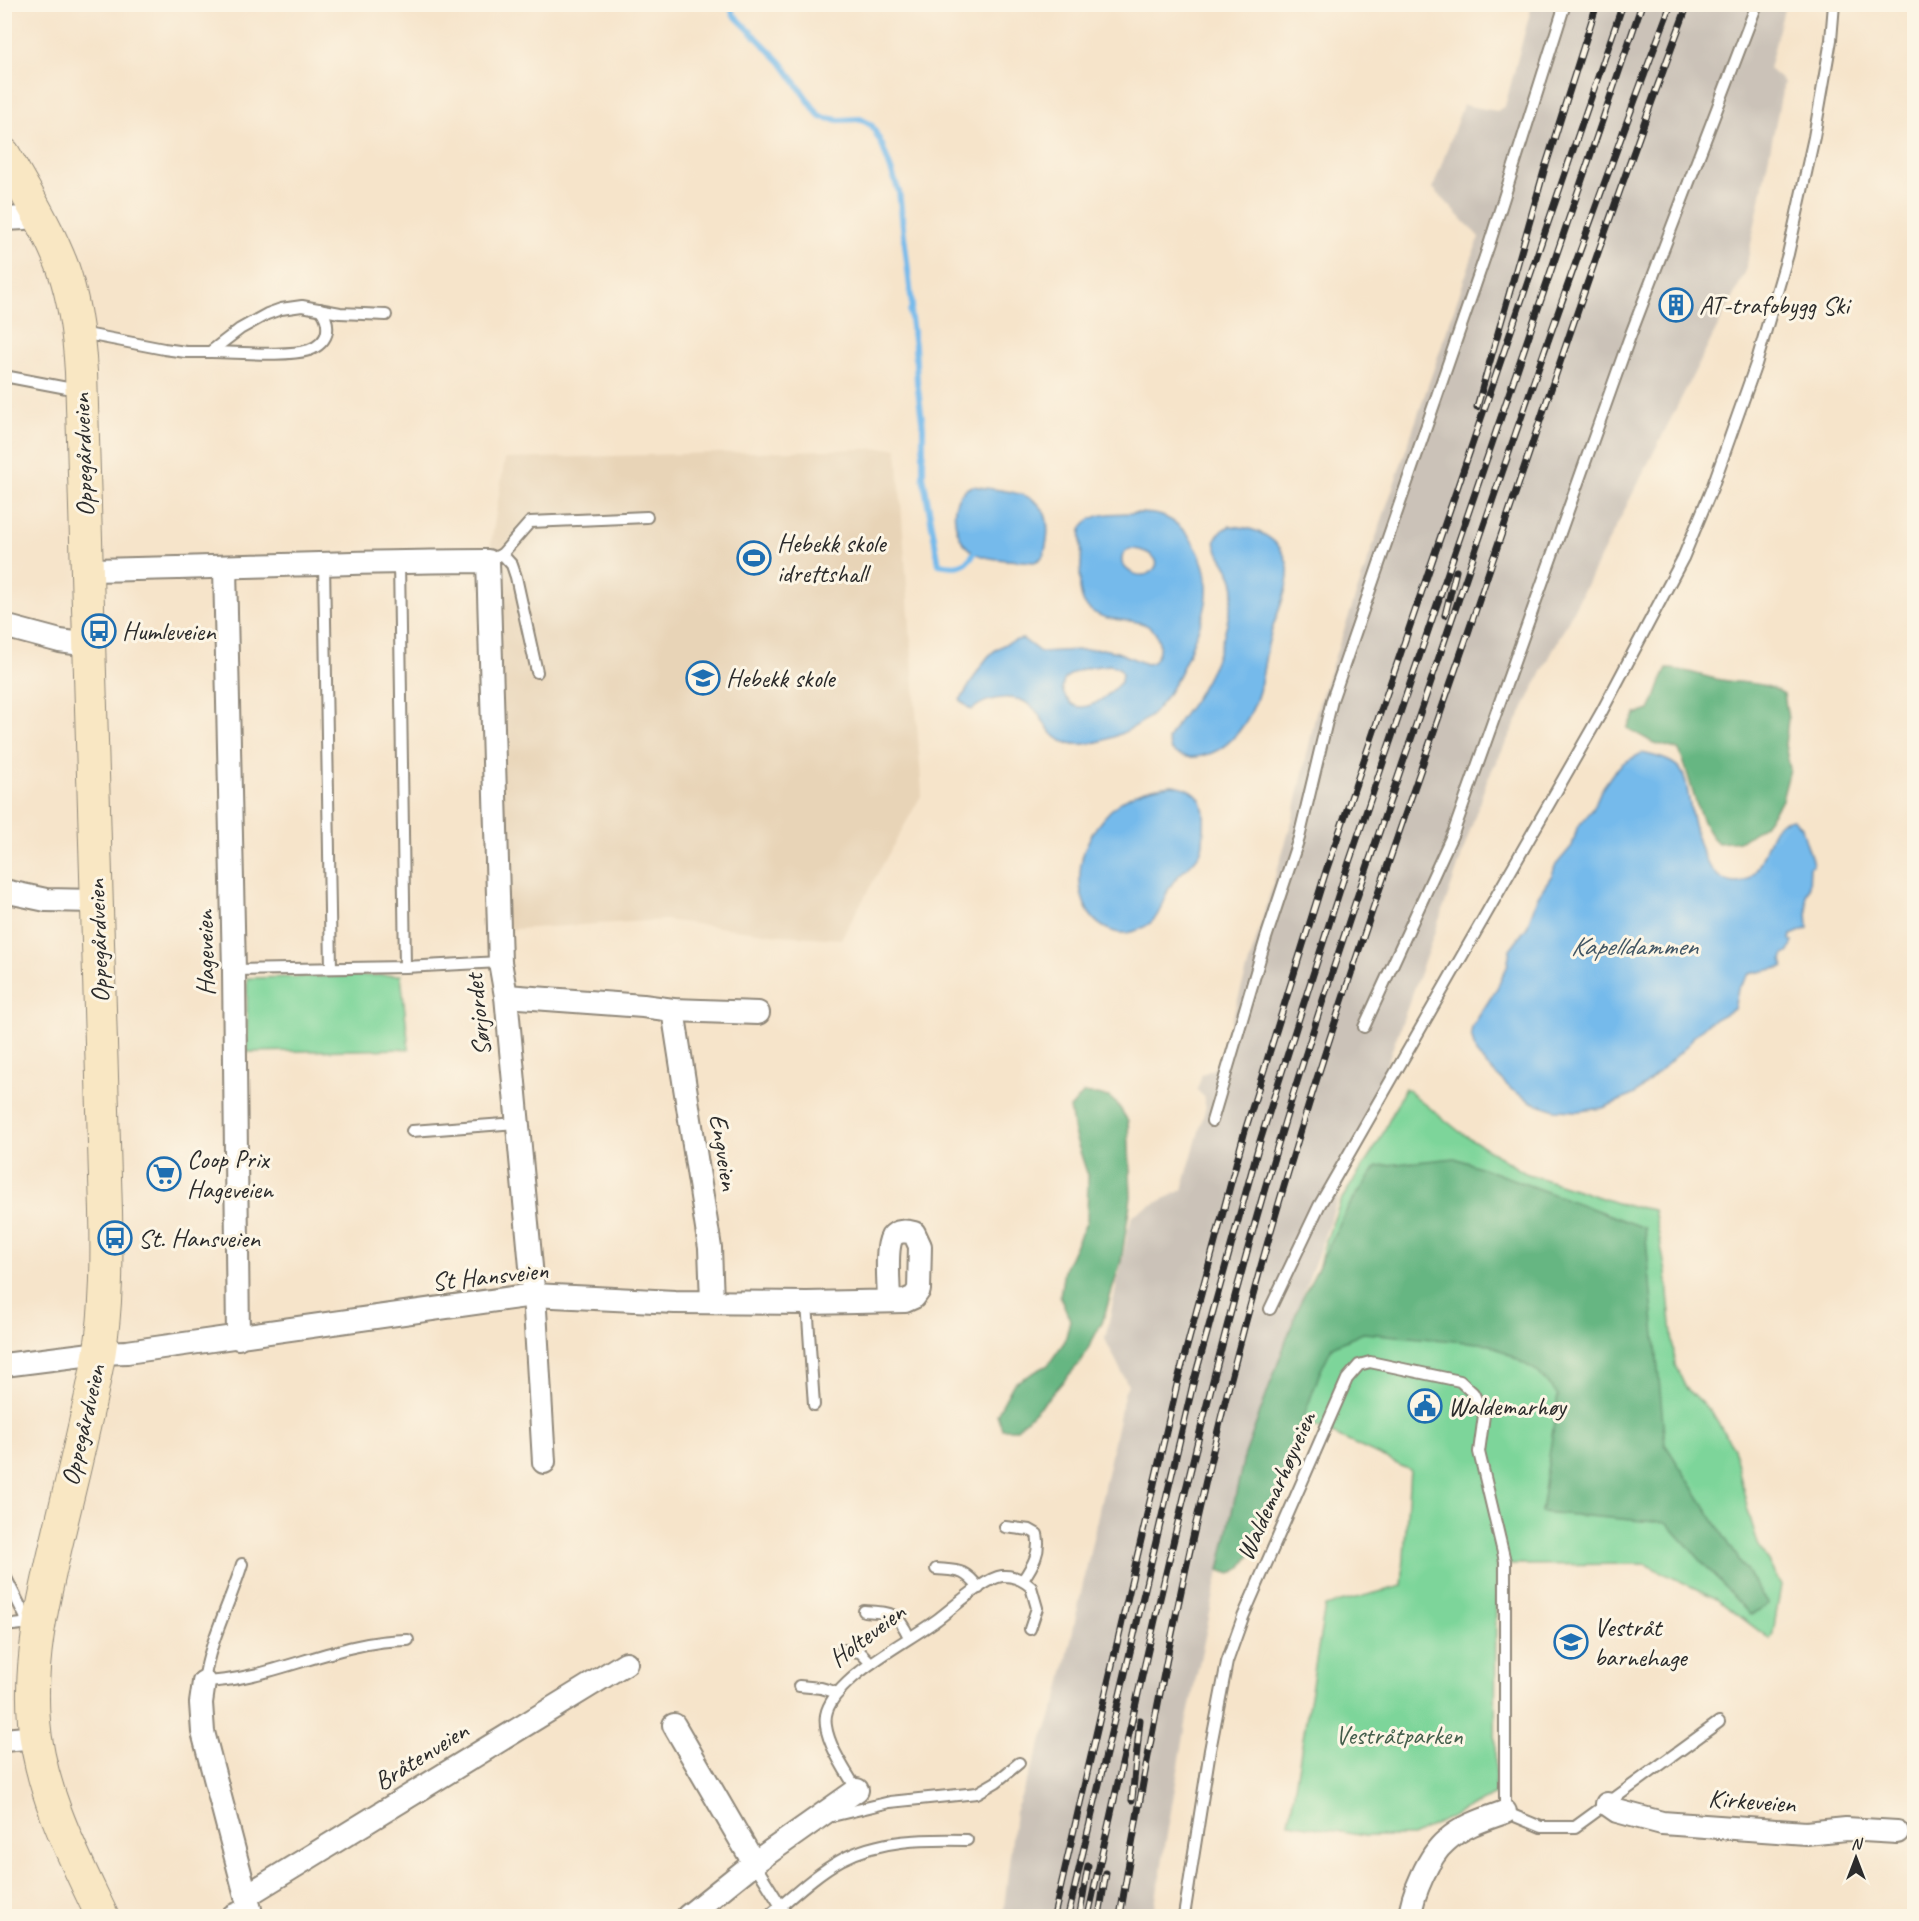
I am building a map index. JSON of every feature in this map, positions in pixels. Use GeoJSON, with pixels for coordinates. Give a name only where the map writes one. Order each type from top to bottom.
{"type":"FeatureCollection","features":[{"type":"Feature","properties":{"kind":"main road","name":"Oppegårdveien"},"geometry":{"type":"LineString","coordinates":[[4,154],[37,213],[63,270],[78,333],[82,388],[106,1239],[105,1296],[99,1353],[33,1623],[33,1680],[36,1737],[50,1795],[102,1917]]}},
{"type":"Feature","properties":{"kind":"street"},"geometry":{"type":"LineString","coordinates":[[4,219],[25,218],[37,213]]}},
{"type":"Feature","properties":{"kind":"street"},"geometry":{"type":"LineString","coordinates":[[86,570],[225,568],[495,557]]}},
{"type":"Feature","properties":{"kind":"street","name":"Sørjordet"},"geometry":{"type":"LineString","coordinates":[[495,557],[500,962],[506,996],[533,1295],[544,1462]]}},
{"type":"Feature","properties":{"kind":"street","name":"Hageveien"},"geometry":{"type":"LineString","coordinates":[[225,568],[234,970],[238,1338]]}},
{"type":"Feature","properties":{"kind":"street"},"geometry":{"type":"LineString","coordinates":[[4,626],[60,641],[89,645]]}},
{"type":"Feature","properties":{"kind":"street"},"geometry":{"type":"LineString","coordinates":[[4,891],[46,900],[96,901]]}},
{"type":"Feature","properties":{"kind":"street"},"geometry":{"type":"LineString","coordinates":[[506,996],[643,1006],[673,1011],[758,1013]]}},
{"type":"Feature","properties":{"kind":"street","name":"Engveien"},"geometry":{"type":"LineString","coordinates":[[673,1011],[710,1248],[712,1302]]}},
{"type":"Feature","properties":{"kind":"street","name":"St Hansveien"},"geometry":{"type":"LineString","coordinates":[[4,1365],[238,1338],[533,1295],[627,1301],[807,1303],[889,1301]]}},
{"type":"Feature","properties":{"kind":"street","name":"Bråtenveien"},"geometry":{"type":"LineString","coordinates":[[204,1682],[201,1703],[203,1732],[245,1910],[626,1664]]}},
{"type":"Feature","properties":{"kind":"street"},"geometry":{"type":"LineString","coordinates":[[674,1725],[754,1863]]}},
{"type":"Feature","properties":{"kind":"street"},"geometry":{"type":"LineString","coordinates":[[4,1740],[36,1737]]}},
{"type":"Feature","properties":{"kind":"street","name":"Holteveien"},"geometry":{"type":"LineString","coordinates":[[688,1917],[754,1863],[857,1790]]}},
{"type":"Feature","properties":{"kind":"street","name":"Kirkeveien"},"geometry":{"type":"LineString","coordinates":[[1607,1804],[1617,1811],[1662,1823],[1806,1833],[1846,1829],[1897,1833]]}},
{"type":"Feature","properties":{"kind":"street"},"geometry":{"type":"LineString","coordinates":[[1410,1917],[1419,1885],[1433,1857],[1446,1841],[1471,1825],[1505,1812]]}},
{"type":"Feature","properties":{"kind":"lane"},"geometry":{"type":"LineString","coordinates":[[1212,1120],[1266,938],[1299,838],[1332,699],[1489,245],[1565,4]]}},
{"type":"Feature","properties":{"kind":"lane"},"geometry":{"type":"LineString","coordinates":[[1364,1027],[1454,831],[1629,339],[1757,4]]}},
{"type":"Feature","properties":{"kind":"lane"},"geometry":{"type":"LineString","coordinates":[[1270,1309],[1319,1206],[1601,713],[1683,558],[1712,488],[1756,364],[1788,254],[1814,136],[1831,40],[1834,4]]}},
{"type":"Feature","properties":{"kind":"lane"},"geometry":{"type":"LineString","coordinates":[[210,352],[240,329],[267,314],[292,306],[313,306],[340,313],[386,315]]}},
{"type":"Feature","properties":{"kind":"lane"},"geometry":{"type":"LineString","coordinates":[[78,333],[164,349],[293,353],[308,351],[323,341],[327,334],[327,320],[320,309]]}},
{"type":"Feature","properties":{"kind":"lane"},"geometry":{"type":"LineString","coordinates":[[4,376],[67,388],[82,388]]}},
{"type":"Feature","properties":{"kind":"lane"},"geometry":{"type":"LineString","coordinates":[[537,672],[512,565],[495,557],[530,522],[647,517]]}},
{"type":"Feature","properties":{"kind":"lane"},"geometry":{"type":"LineString","coordinates":[[399,561],[405,967]]}},
{"type":"Feature","properties":{"kind":"lane"},"geometry":{"type":"LineString","coordinates":[[324,563],[331,968]]}},
{"type":"Feature","properties":{"kind":"lane"},"geometry":{"type":"LineString","coordinates":[[234,970],[405,967],[500,962]]}},
{"type":"Feature","properties":{"kind":"lane"},"geometry":{"type":"LineString","coordinates":[[412,1131],[517,1123]]}},
{"type":"Feature","properties":{"kind":"lane"},"geometry":{"type":"LineString","coordinates":[[807,1303],[814,1405]]}},
{"type":"Feature","properties":{"kind":"lane","name":"Waldemarhøyveien"},"geometry":{"type":"LineString","coordinates":[[1184,1917],[1210,1750],[1227,1662],[1243,1617],[1342,1390],[1347,1379],[1359,1365],[1370,1362],[1460,1381],[1473,1393],[1484,1415],[1479,1452],[1504,1561],[1505,1812]]}},
{"type":"Feature","properties":{"kind":"lane"},"geometry":{"type":"LineString","coordinates":[[1005,1527],[1030,1530],[1037,1534],[1037,1554],[1023,1580],[1031,1587],[1037,1608],[1030,1629]]}},
{"type":"Feature","properties":{"kind":"lane","name":"Bråtenveien"},"geometry":{"type":"LineString","coordinates":[[204,1682],[211,1645],[233,1595],[242,1564]]}},
{"type":"Feature","properties":{"kind":"lane"},"geometry":{"type":"LineString","coordinates":[[936,1569],[961,1571],[969,1576],[979,1588]]}},
{"type":"Feature","properties":{"kind":"lane"},"geometry":{"type":"LineString","coordinates":[[4,1575],[25,1616],[33,1623]]}},
{"type":"Feature","properties":{"kind":"lane","name":"Holteveien"},"geometry":{"type":"LineString","coordinates":[[857,1790],[830,1742],[826,1720],[827,1710],[838,1694],[871,1663],[936,1621],[979,1588],[1001,1576],[1023,1580]]}},
{"type":"Feature","properties":{"kind":"lane"},"geometry":{"type":"LineString","coordinates":[[864,1611],[889,1612],[902,1623],[909,1637]]}},
{"type":"Feature","properties":{"kind":"lane"},"geometry":{"type":"LineString","coordinates":[[4,1626],[33,1623]]}},
{"type":"Feature","properties":{"kind":"lane"},"geometry":{"type":"LineString","coordinates":[[204,1682],[226,1682],[355,1647],[408,1640]]}},
{"type":"Feature","properties":{"kind":"lane"},"geometry":{"type":"LineString","coordinates":[[843,1650],[860,1653],[871,1663]]}},
{"type":"Feature","properties":{"kind":"lane"},"geometry":{"type":"LineString","coordinates":[[799,1686],[821,1688],[838,1694]]}},
{"type":"Feature","properties":{"kind":"lane"},"geometry":{"type":"LineString","coordinates":[[1505,1812],[1541,1827],[1575,1827],[1719,1722]]}},
{"type":"Feature","properties":{"kind":"lane"},"geometry":{"type":"LineString","coordinates":[[820,1818],[891,1802],[977,1793],[996,1782],[1019,1763]]}},
{"type":"Feature","properties":{"kind":"lane"},"geometry":{"type":"LineString","coordinates":[[769,1917],[784,1911],[815,1877],[842,1859],[871,1848],[923,1839],[967,1840]]}},
{"type":"Feature","properties":{"kind":"lane"},"geometry":{"type":"LineString","coordinates":[[754,1863],[784,1911]]}},
{"type":"Feature","properties":{"kind":"shaded area"},"geometry":{"type":"Polygon","coordinates":[[[1532,5],[1785,5],[1769,69],[1784,82],[1745,273],[1487,780],[1449,893],[1244,1457],[1186,1724],[1153,1916],[1003,1916],[1015,1812],[1058,1699],[1128,1385],[1105,1339],[1132,1215],[1182,1190],[1206,1107],[1203,1096],[1197,1090],[1202,1074],[1212,1070],[1220,1059],[1293,818],[1317,709],[1479,237],[1433,188],[1463,105],[1497,111],[1505,106],[1532,5]]]}},
{"type":"Feature","properties":{"kind":"shaded area","name":"Hebekk skole"},"geometry":{"type":"Polygon","coordinates":[[[897,448],[922,794],[841,939],[780,935],[665,920],[499,930],[488,561],[505,459],[897,448]]]}},
{"type":"Feature","properties":{"kind":"green space"},"geometry":{"type":"Polygon","coordinates":[[[1667,669],[1682,670],[1721,680],[1762,685],[1784,694],[1788,719],[1785,745],[1790,769],[1782,800],[1763,826],[1741,841],[1718,843],[1711,835],[1699,813],[1679,750],[1652,742],[1627,728],[1636,714],[1650,710],[1667,669]]]}},
{"type":"Feature","properties":{"kind":"green space"},"geometry":{"type":"Polygon","coordinates":[[[401,975],[409,1049],[247,1052],[247,978],[401,975]]]}},
{"type":"Feature","properties":{"kind":"green space","name":"Vestråtparken"},"geometry":{"type":"Polygon","coordinates":[[[1405,1088],[1460,1132],[1525,1173],[1620,1204],[1654,1210],[1666,1272],[1675,1365],[1686,1388],[1711,1412],[1734,1448],[1758,1544],[1781,1585],[1770,1639],[1715,1598],[1645,1564],[1496,1565],[1495,1795],[1412,1836],[1365,1836],[1289,1823],[1325,1606],[1402,1586],[1410,1470],[1281,1410],[1324,1246],[1341,1200],[1377,1145],[1405,1088]]]}},
{"type":"Feature","properties":{"kind":"green space"},"geometry":{"type":"Polygon","coordinates":[[[1084,1093],[1109,1097],[1118,1105],[1128,1121],[1131,1197],[1121,1261],[1103,1320],[1082,1360],[1017,1429],[1002,1429],[997,1414],[1014,1383],[1048,1365],[1065,1341],[1070,1320],[1060,1296],[1064,1270],[1087,1221],[1088,1176],[1074,1133],[1070,1108],[1084,1093]]]}},
{"type":"Feature","properties":{"kind":"green space"},"geometry":{"type":"Polygon","coordinates":[[[1455,1158],[1645,1228],[1665,1444],[1768,1605],[1750,1615],[1667,1523],[1541,1512],[1558,1395],[1537,1371],[1490,1344],[1363,1333],[1332,1347],[1320,1372],[1259,1542],[1241,1568],[1231,1574],[1219,1570],[1244,1457],[1299,1305],[1349,1206],[1377,1166],[1455,1158]]]}},
{"type":"Feature","properties":{"kind":"water"},"geometry":{"type":"Polygon","coordinates":[[[973,486],[1015,493],[1036,502],[1044,511],[1047,523],[1046,547],[1040,559],[1034,562],[994,559],[979,555],[966,546],[956,528],[955,507],[964,491],[973,486]]]}},
{"type":"Feature","properties":{"kind":"water"},"geometry":{"type":"Polygon","coordinates":[[[1114,514],[1159,515],[1172,521],[1188,535],[1203,564],[1207,585],[1206,603],[1201,621],[1181,671],[1161,704],[1149,717],[1113,737],[1086,744],[1072,744],[1056,737],[1037,712],[1022,701],[1013,698],[995,699],[971,710],[960,700],[984,661],[991,654],[1010,642],[1023,639],[1040,652],[1102,649],[1117,652],[1146,664],[1155,660],[1159,652],[1159,643],[1153,630],[1147,625],[1103,617],[1094,613],[1083,600],[1080,583],[1082,555],[1080,534],[1088,521],[1114,514]],[[1130,549],[1124,553],[1122,558],[1126,569],[1138,575],[1151,572],[1157,563],[1155,559],[1141,550],[1130,549]],[[1111,665],[1085,668],[1067,677],[1063,690],[1070,702],[1082,707],[1104,698],[1121,682],[1122,673],[1119,668],[1111,665]]]}},
{"type":"Feature","properties":{"kind":"water"},"geometry":{"type":"Polygon","coordinates":[[[1230,526],[1257,531],[1279,546],[1287,563],[1288,579],[1269,640],[1259,691],[1246,721],[1232,739],[1215,752],[1187,757],[1171,750],[1168,740],[1207,679],[1224,633],[1234,584],[1232,576],[1218,553],[1216,538],[1220,532],[1230,526]]]}},
{"type":"Feature","properties":{"kind":"water","name":"Kapelldammen"},"geometry":{"type":"Polygon","coordinates":[[[1642,753],[1667,760],[1680,769],[1686,784],[1697,837],[1707,863],[1724,880],[1735,883],[1744,882],[1752,876],[1770,838],[1780,823],[1793,819],[1802,827],[1813,865],[1810,866],[1809,888],[1806,895],[1808,928],[1791,935],[1790,940],[1793,942],[1789,952],[1783,956],[1784,967],[1749,974],[1738,989],[1734,1009],[1708,1023],[1687,1046],[1635,1094],[1603,1108],[1579,1111],[1556,1110],[1532,1102],[1512,1090],[1487,1066],[1476,1053],[1471,1034],[1472,1027],[1497,988],[1507,967],[1510,949],[1527,927],[1538,896],[1552,875],[1555,866],[1572,846],[1577,828],[1593,809],[1601,790],[1613,773],[1623,763],[1642,753]]]}},
{"type":"Feature","properties":{"kind":"water"},"geometry":{"type":"Polygon","coordinates":[[[1172,785],[1189,789],[1195,793],[1202,804],[1204,819],[1202,849],[1171,885],[1155,919],[1127,933],[1115,932],[1093,918],[1082,896],[1080,869],[1087,844],[1103,818],[1124,800],[1147,790],[1172,785]]]}},
{"type":"Feature","properties":{"kind":"waterway"},"geometry":{"type":"LineString","coordinates":[[730,4],[733,14],[781,62],[820,117],[839,120],[861,119],[872,126],[882,145],[899,192],[923,427],[923,476],[939,564],[950,566],[963,564],[974,553]]}},
{"type":"Feature","properties":{"kind":"railway"},"geometry":{"type":"LineString","coordinates":[[1477,407],[1544,171],[1597,4]]}},
{"type":"Feature","properties":{"kind":"railway"},"geometry":{"type":"LineString","coordinates":[[1054,1916],[1178,1380],[1244,1134],[1326,871],[1623,4]]}},
{"type":"Feature","properties":{"kind":"railway"},"geometry":{"type":"LineString","coordinates":[[1068,1916],[1193,1384],[1260,1141],[1344,877],[1642,4]]}},
{"type":"Feature","properties":{"kind":"railway"},"geometry":{"type":"LineString","coordinates":[[1088,1916],[1209,1395],[1255,1223],[1295,1088],[1517,430],[1671,4]]}},
{"type":"Feature","properties":{"kind":"railway"},"geometry":{"type":"LineString","coordinates":[[1120,1916],[1149,1750],[1200,1504],[1241,1340],[1286,1180],[1335,1022],[1388,865],[1603,238],[1688,4]]}},
{"type":"Feature","properties":{"kind":"railway"},"geometry":{"type":"LineString","coordinates":[[1445,615],[1456,571]]}},
{"type":"Feature","properties":{"kind":"railway"},"geometry":{"type":"LineString","coordinates":[[1132,1800],[1140,1720]]}},
{"type":"Feature","properties":{"kind":"railway"},"geometry":{"type":"LineString","coordinates":[[1080,1913],[1088,1866]]}},
{"type":"Feature","properties":{"kind":"railway"},"geometry":{"type":"LineString","coordinates":[[1099,1916],[1106,1873]]}},
{"type":"Feature","properties":{"kind":"place","name":"AT-trafobygg Ski"},"geometry":{"type":"Point","coordinates":[1676,305]}},
{"type":"Feature","properties":{"kind":"place","name":"Hebekk skole idrettshall"},"geometry":{"type":"Point","coordinates":[754,558]}},
{"type":"Feature","properties":{"kind":"place","name":"Humleveien"},"geometry":{"type":"Point","coordinates":[99,631]}},
{"type":"Feature","properties":{"kind":"place","name":"Hebekk skole"},"geometry":{"type":"Point","coordinates":[703,678]}},
{"type":"Feature","properties":{"kind":"place","name":"Coop Prix Hageveien"},"geometry":{"type":"Point","coordinates":[164,1174]}},
{"type":"Feature","properties":{"kind":"place","name":"St. Hansveien"},"geometry":{"type":"Point","coordinates":[115,1238]}},
{"type":"Feature","properties":{"kind":"place","name":"Waldemarhøy"},"geometry":{"type":"Point","coordinates":[1425,1406]}},
{"type":"Feature","properties":{"kind":"place","name":"Vestråt barnehage"},"geometry":{"type":"Point","coordinates":[1571,1642]}}]}
